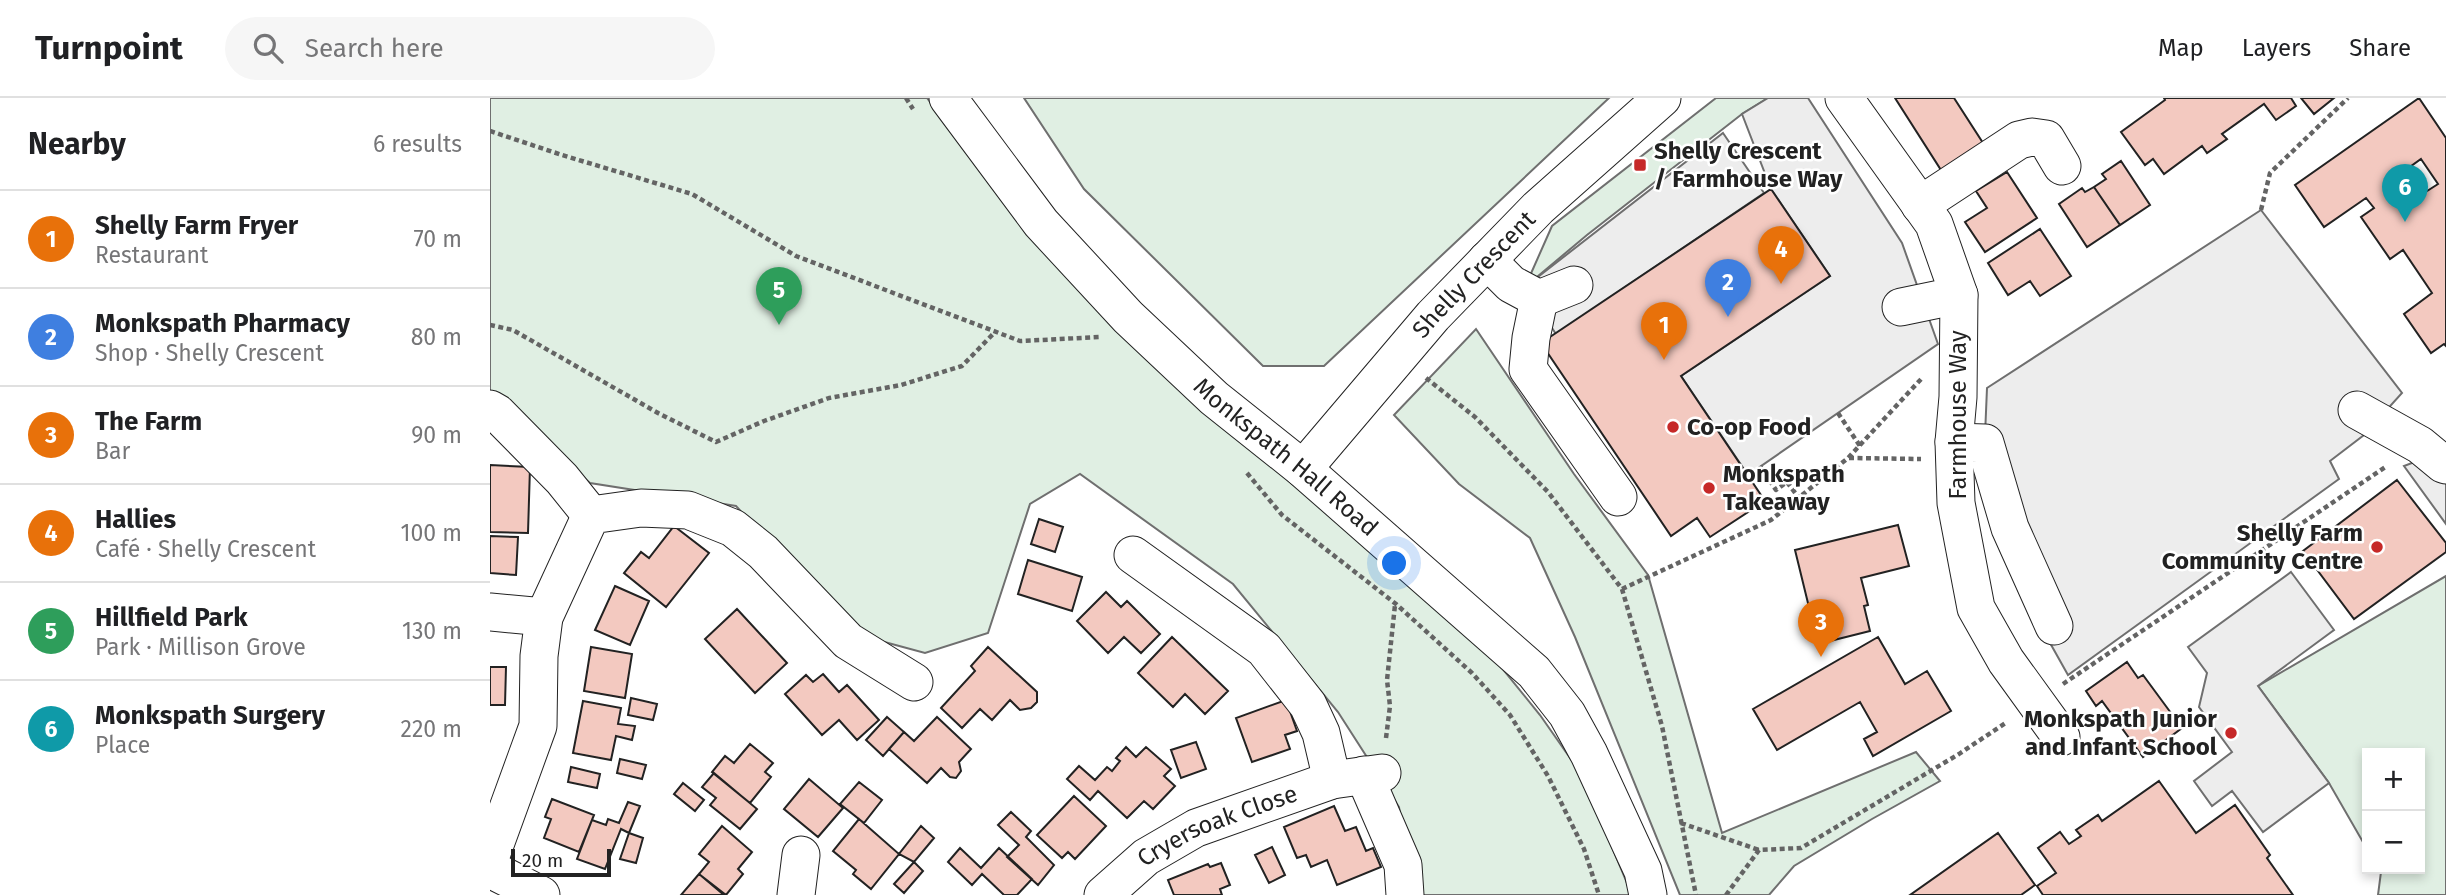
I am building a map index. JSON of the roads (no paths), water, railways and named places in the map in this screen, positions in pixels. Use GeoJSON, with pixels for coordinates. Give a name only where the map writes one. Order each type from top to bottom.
{"type":"FeatureCollection","features":[{"type":"Feature","properties":{"kind":"street","name":"Shelly Crescent"},"geometry":{"type":"LineString","coordinates":[[1303,469],[1397,356],[1487,260],[1538,208],[1662,98]]}},
{"type":"Feature","properties":{"kind":"street","name":"Farmhouse Way"},"geometry":{"type":"LineString","coordinates":[[1844,98],[1934,224],[1959,295],[1958,397],[1964,448],[1956,503],[1976,607],[2006,661],[2061,737]]}},
{"type":"Feature","properties":{"kind":"street","name":"Monkspath Hall Road"},"geometry":{"type":"LineString","coordinates":[[934,108],[1128,317],[1214,398],[1303,469],[1534,672],[1567,714],[1589,754],[1643,871],[1648,895]]}},
{"type":"Feature","properties":{"kind":"street"},"geometry":{"type":"LineString","coordinates":[[1920,205],[2019,140],[2032,137],[2046,139],[2063,166]]}},
{"type":"Feature","properties":{"kind":"street"},"geometry":{"type":"LineString","coordinates":[[1487,260],[1511,284],[1539,299],[1574,285]]}},
{"type":"Feature","properties":{"kind":"street"},"geometry":{"type":"LineString","coordinates":[[1901,306],[1959,295]]}},
{"type":"Feature","properties":{"kind":"street"},"geometry":{"type":"LineString","coordinates":[[1539,299],[1528,369],[1618,497]]}},
{"type":"Feature","properties":{"kind":"street"},"geometry":{"type":"LineString","coordinates":[[490,410],[497,413],[562,479],[590,515]]}},
{"type":"Feature","properties":{"kind":"street"},"geometry":{"type":"LineString","coordinates":[[2357,410],[2433,455]]}},
{"type":"Feature","properties":{"kind":"street"},"geometry":{"type":"LineString","coordinates":[[1964,448],[2010,528],[2054,626]]}},
{"type":"Feature","properties":{"kind":"street"},"geometry":{"type":"LineString","coordinates":[[590,515],[641,508],[688,510],[733,528],[762,552],[848,641],[914,682]]}},
{"type":"Feature","properties":{"kind":"street"},"geometry":{"type":"LineString","coordinates":[[490,858],[538,726],[539,656],[544,618],[590,515]]}},
{"type":"Feature","properties":{"kind":"street","name":"Cryersoak Close"},"geometry":{"type":"LineString","coordinates":[[1114,892],[1146,857],[1196,828],[1359,776],[1321,733],[1308,705],[1264,649],[1133,555]]}},
{"type":"Feature","properties":{"kind":"street"},"geometry":{"type":"LineString","coordinates":[[490,612],[544,618]]}},
{"type":"Feature","properties":{"kind":"street"},"geometry":{"type":"LineString","coordinates":[[1359,776],[1403,865],[1405,895]]}},
{"type":"Feature","properties":{"kind":"street"},"geometry":{"type":"LineString","coordinates":[[796,895],[801,855]]}},
{"type":"Feature","properties":{"kind":"street"},"geometry":{"type":"LineString","coordinates":[[490,869],[541,895]]}},
{"type":"Feature","properties":{"kind":"place","name":"Shelly Crescent / Farmhouse Way"},"geometry":{"type":"Point","coordinates":[1640,165]}},
{"type":"Feature","properties":{"kind":"place","name":"Monkspath Surgery"},"geometry":{"type":"Point","coordinates":[2405,222]}},
{"type":"Feature","properties":{"kind":"place","name":"Hallies"},"geometry":{"type":"Point","coordinates":[1781,284]}},
{"type":"Feature","properties":{"kind":"place","name":"Monkspath Pharmacy"},"geometry":{"type":"Point","coordinates":[1728,317]}},
{"type":"Feature","properties":{"kind":"place","name":"Hillfield Park"},"geometry":{"type":"Point","coordinates":[779,325]}},
{"type":"Feature","properties":{"kind":"place","name":"Shelly Farm Fryer"},"geometry":{"type":"Point","coordinates":[1664,360]}},
{"type":"Feature","properties":{"kind":"place","name":"Co-op Food"},"geometry":{"type":"Point","coordinates":[1673,427]}},
{"type":"Feature","properties":{"kind":"place","name":"Monkspath Takeaway"},"geometry":{"type":"Point","coordinates":[1709,488]}},
{"type":"Feature","properties":{"kind":"place","name":"Shelly Farm Community Centre"},"geometry":{"type":"Point","coordinates":[2377,547]}},
{"type":"Feature","properties":{"kind":"place","name":"The Farm"},"geometry":{"type":"Point","coordinates":[1821,657]}},
{"type":"Feature","properties":{"kind":"place","name":"Monkspath Junior and Infant School"},"geometry":{"type":"Point","coordinates":[2231,733]}}]}
